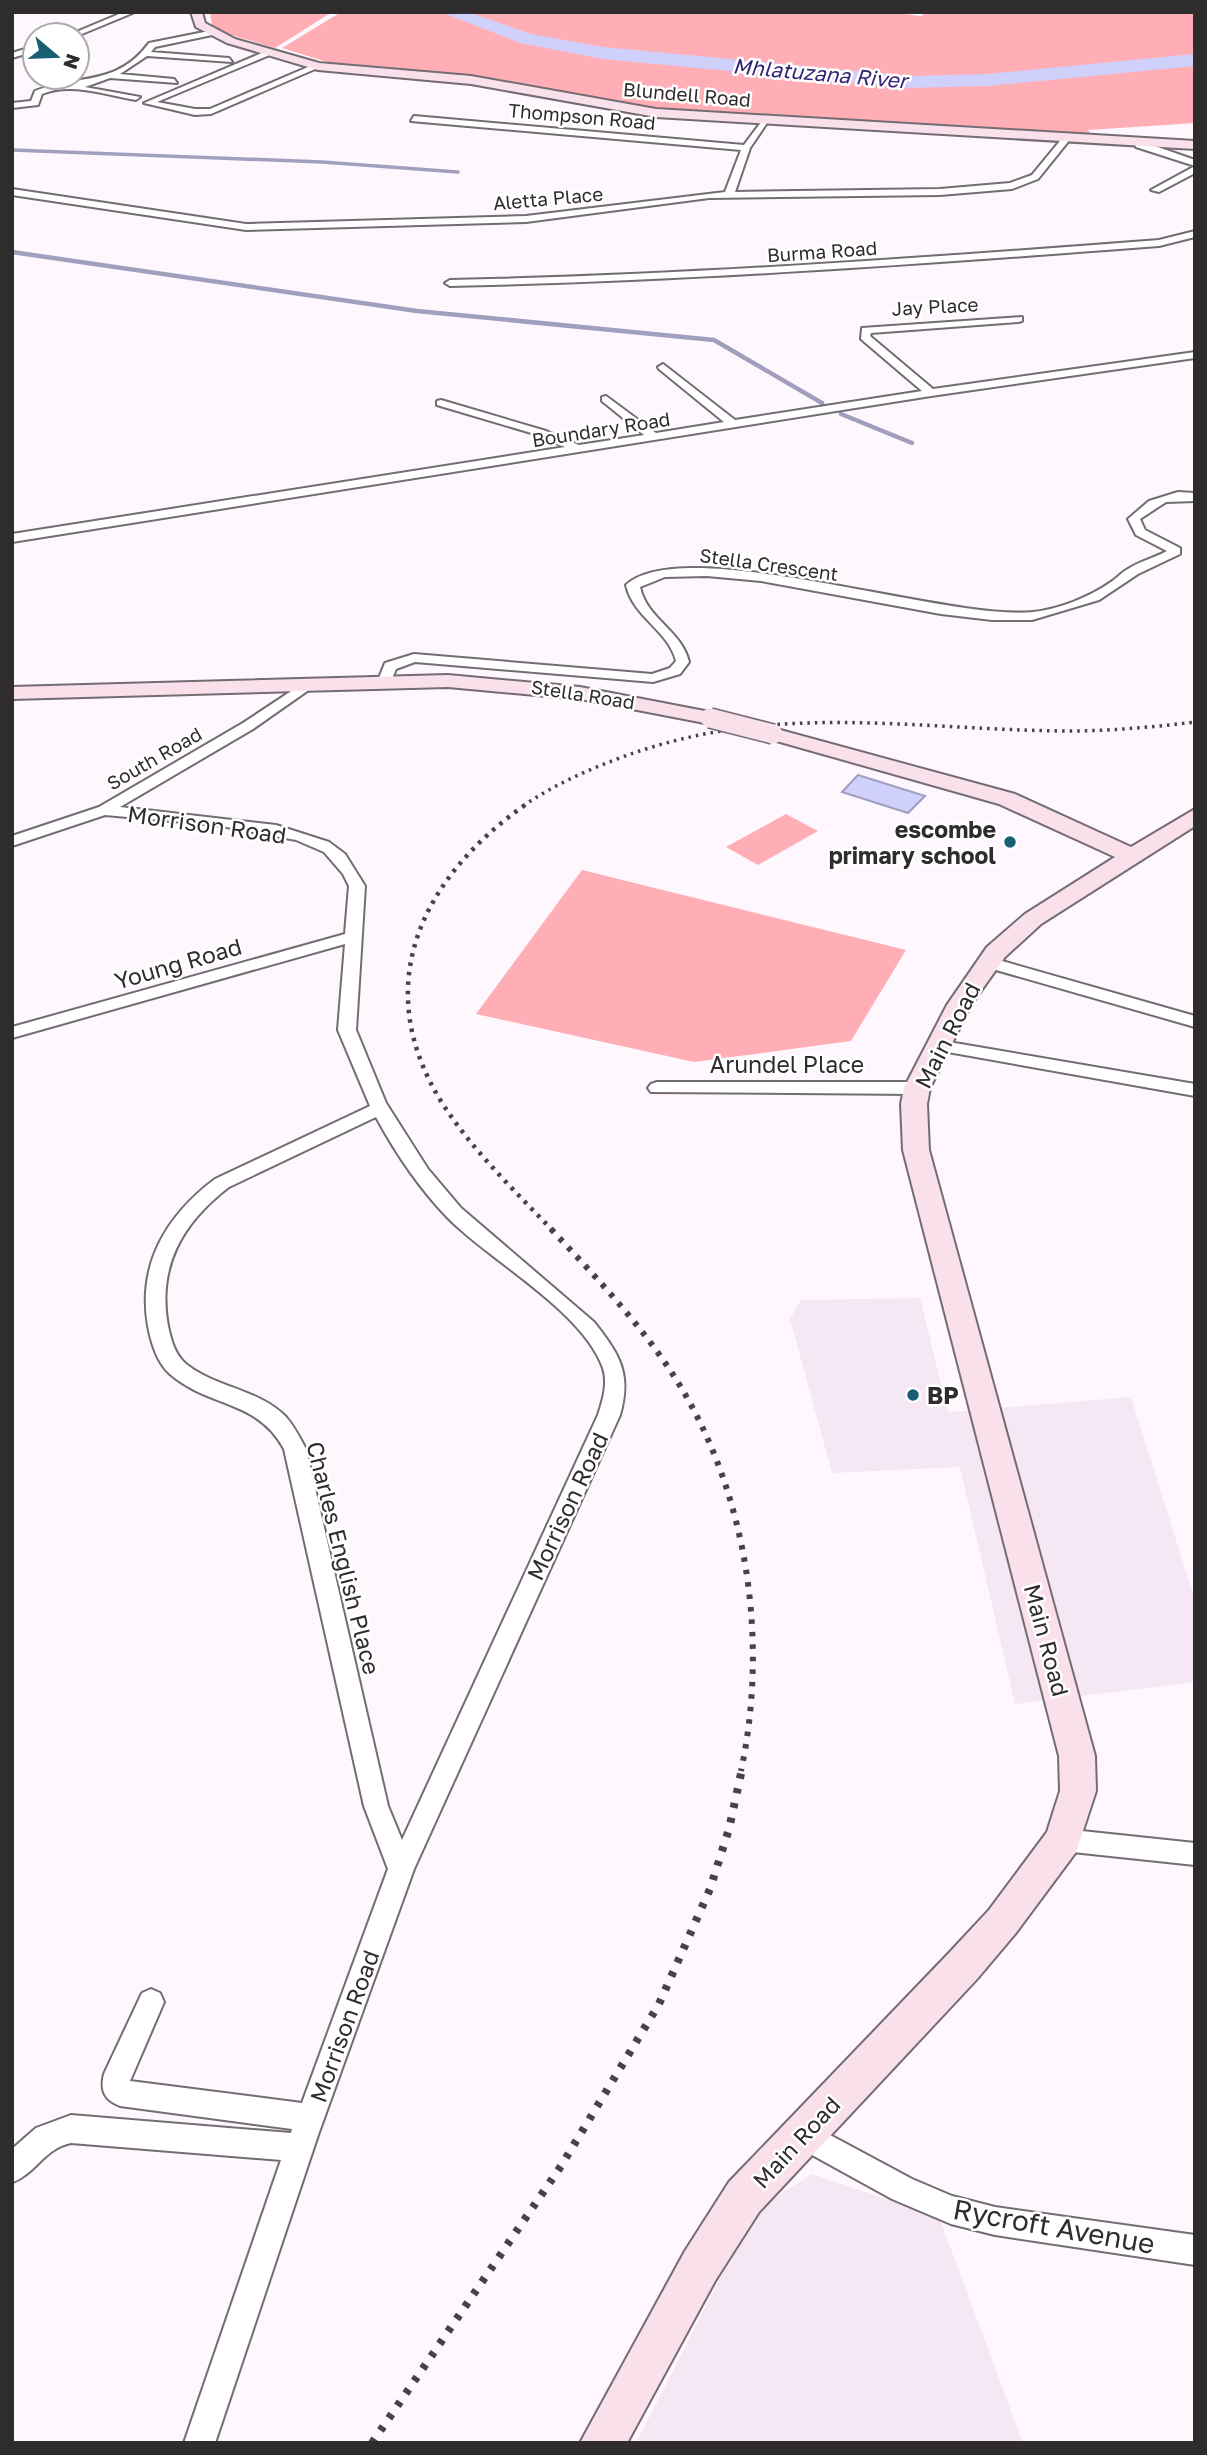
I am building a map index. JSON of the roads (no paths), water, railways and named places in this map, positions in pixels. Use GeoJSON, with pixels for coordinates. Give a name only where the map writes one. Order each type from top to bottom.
{"type":"FeatureCollection","features":[{"type":"Feature","properties":{"kind":"main road"},"geometry":{"type":"LineString","coordinates":[[195,12],[200,25],[209,33]]}},
{"type":"Feature","properties":{"kind":"main road","name":"Blundell Road"},"geometry":{"type":"LineString","coordinates":[[209,33],[318,66],[471,80],[656,113],[1195,145]]}},
{"type":"Feature","properties":{"kind":"main road","name":"Stella Road"},"geometry":{"type":"LineString","coordinates":[[12,693],[448,681],[539,686],[632,700],[710,718],[1007,799],[1130,855]]}},
{"type":"Feature","properties":{"kind":"main road","name":"Main Road"},"geometry":{"type":"LineString","coordinates":[[602,2443],[699,2266],[737,2209],[994,1931],[1063,1840],[1077,1791],[1077,1756],[916,1150],[914,1113],[917,1088],[959,1005],[988,962],[1010,938],[1033,919],[1130,855],[1195,816]]}},
{"type":"Feature","properties":{"kind":"street"},"geometry":{"type":"LineString","coordinates":[[92,28],[131,12]]}},
{"type":"Feature","properties":{"kind":"street"},"geometry":{"type":"LineString","coordinates":[[91,80],[127,68],[146,54],[152,45],[209,33]]}},
{"type":"Feature","properties":{"kind":"street"},"geometry":{"type":"LineString","coordinates":[[269,52],[148,103],[195,112],[211,111],[318,66]]}},
{"type":"Feature","properties":{"kind":"street"},"geometry":{"type":"LineString","coordinates":[[146,54],[229,60]]}},
{"type":"Feature","properties":{"kind":"street"},"geometry":{"type":"LineString","coordinates":[[108,76],[174,81]]}},
{"type":"Feature","properties":{"kind":"street"},"geometry":{"type":"LineString","coordinates":[[91,90],[136,97]]}},
{"type":"Feature","properties":{"kind":"street"},"geometry":{"type":"LineString","coordinates":[[12,106],[35,103],[41,91]]}},
{"type":"Feature","properties":{"kind":"street"},"geometry":{"type":"LineString","coordinates":[[729,195],[746,148],[768,119]]}},
{"type":"Feature","properties":{"kind":"street","name":"Thompson Road"},"geometry":{"type":"LineString","coordinates":[[414,120],[746,148]]}},
{"type":"Feature","properties":{"kind":"street","name":"Aletta Place"},"geometry":{"type":"LineString","coordinates":[[14,193],[186,220],[268,228],[526,219],[583,214],[689,197],[940,192],[1012,186],[1035,177],[1067,138]]}},
{"type":"Feature","properties":{"kind":"street"},"geometry":{"type":"LineString","coordinates":[[1135,140],[1195,163]]}},
{"type":"Feature","properties":{"kind":"street"},"geometry":{"type":"LineString","coordinates":[[1156,190],[1195,169]]}},
{"type":"Feature","properties":{"kind":"street","name":"Burma Road"},"geometry":{"type":"LineString","coordinates":[[450,283],[670,278],[783,271],[1159,243],[1195,234]]}},
{"type":"Feature","properties":{"kind":"street","name":"Jay Place"},"geometry":{"type":"LineString","coordinates":[[931,393],[864,333],[886,326],[1018,319]]}},
{"type":"Feature","properties":{"kind":"street","name":"Boundary Road"},"geometry":{"type":"LineString","coordinates":[[12,538],[931,393],[1195,355]]}},
{"type":"Feature","properties":{"kind":"street"},"geometry":{"type":"LineString","coordinates":[[659,371],[730,426]]}},
{"type":"Feature","properties":{"kind":"street"},"geometry":{"type":"LineString","coordinates":[[606,399],[655,438]]}},
{"type":"Feature","properties":{"kind":"street"},"geometry":{"type":"LineString","coordinates":[[441,403],[542,433],[581,450]]}},
{"type":"Feature","properties":{"kind":"street","name":"Stella Crescent"},"geometry":{"type":"LineString","coordinates":[[384,683],[390,666],[414,657],[653,678],[667,675],[682,662],[684,654],[680,645],[643,611],[632,592],[633,586],[642,579],[665,573],[718,573],[773,580],[967,615],[1002,618],[1050,612],[1111,588],[1133,571],[1159,562],[1177,551],[1140,532],[1134,519],[1152,505],[1171,497],[1195,497]]}},
{"type":"Feature","properties":{"kind":"street","name":"South Road"},"geometry":{"type":"LineString","coordinates":[[12,841],[104,810],[248,726],[305,686]]}},
{"type":"Feature","properties":{"kind":"street","name":"Morrison Road"},"geometry":{"type":"LineString","coordinates":[[104,810],[270,830],[326,846],[351,871],[357,886],[355,936],[346,1005],[347,1030],[354,1052],[380,1108],[429,1183],[454,1212],[584,1324],[612,1367],[617,1388],[609,1415],[401,1869],[310,2118],[199,2443]]}},
{"type":"Feature","properties":{"kind":"street","name":"Young Road"},"geometry":{"type":"LineString","coordinates":[[12,1032],[355,936]]}},
{"type":"Feature","properties":{"kind":"street"},"geometry":{"type":"LineString","coordinates":[[988,962],[1195,1022]]}},
{"type":"Feature","properties":{"kind":"street"},"geometry":{"type":"LineString","coordinates":[[937,1045],[1195,1090]]}},
{"type":"Feature","properties":{"kind":"street","name":"Arundel Place"},"geometry":{"type":"LineString","coordinates":[[657,1088],[917,1088]]}},
{"type":"Feature","properties":{"kind":"street","name":"Charles English Place"},"geometry":{"type":"LineString","coordinates":[[380,1108],[222,1183],[204,1195],[188,1209],[167,1244],[159,1263],[155,1294],[156,1320],[162,1342],[176,1367],[195,1381],[255,1407],[278,1422],[295,1449],[376,1805],[401,1869]]}},
{"type":"Feature","properties":{"kind":"street"},"geometry":{"type":"LineString","coordinates":[[1063,1840],[1195,1854]]}},
{"type":"Feature","properties":{"kind":"street"},"geometry":{"type":"LineString","coordinates":[[151,2002],[118,2074],[115,2087],[120,2093],[310,2118]]}},
{"type":"Feature","properties":{"kind":"street"},"geometry":{"type":"LineString","coordinates":[[13,2168],[43,2137],[71,2129],[300,2148]]}},
{"type":"Feature","properties":{"kind":"street","name":"Rycroft Avenue"},"geometry":{"type":"LineString","coordinates":[[804,2135],[902,2189],[951,2210],[995,2221],[1195,2250]]}},
{"type":"Feature","properties":{"kind":"water"},"geometry":{"type":"Polygon","coordinates":[[[858,775],[925,796],[908,813],[842,792],[858,775]]]}},
{"type":"Feature","properties":{"kind":"waterway","name":"Mhlatuzana River"},"geometry":{"type":"LineString","coordinates":[[450,12],[527,39],[603,53],[909,82],[987,80],[1195,60]]}},
{"type":"Feature","properties":{"kind":"waterway"},"geometry":{"type":"LineString","coordinates":[[12,150],[322,162],[458,172]]}},
{"type":"Feature","properties":{"kind":"waterway"},"geometry":{"type":"LineString","coordinates":[[12,252],[417,311],[714,340],[822,403]]}},
{"type":"Feature","properties":{"kind":"waterway"},"geometry":{"type":"LineString","coordinates":[[841,414],[912,443]]}},
{"type":"Feature","properties":{"kind":"railway"},"geometry":{"type":"LineString","coordinates":[[523,806],[545,792],[617,759],[674,741],[730,730],[841,722],[1084,731],[1195,722]]}},
{"type":"Feature","properties":{"kind":"railway"},"geometry":{"type":"LineString","coordinates":[[525,805],[488,834],[457,867],[433,902],[417,939],[409,978],[410,1020],[421,1062],[444,1106],[482,1156],[553,1231]]}},
{"type":"Feature","properties":{"kind":"railway"},"geometry":{"type":"LineString","coordinates":[[551,1229],[612,1296],[668,1367],[695,1412],[716,1460],[733,1510],[745,1562],[751,1614],[753,1667],[749,1720],[741,1771]]}},
{"type":"Feature","properties":{"kind":"railway"},"geometry":{"type":"LineString","coordinates":[[372,2443],[561,2166],[659,2004],[710,1889],[729,1829],[742,1769]]}},
{"type":"Feature","properties":{"kind":"place","name":"escombe primary school"},"geometry":{"type":"Point","coordinates":[1010,842]}},
{"type":"Feature","properties":{"kind":"place","name":"BP"},"geometry":{"type":"Point","coordinates":[913,1395]}}]}
